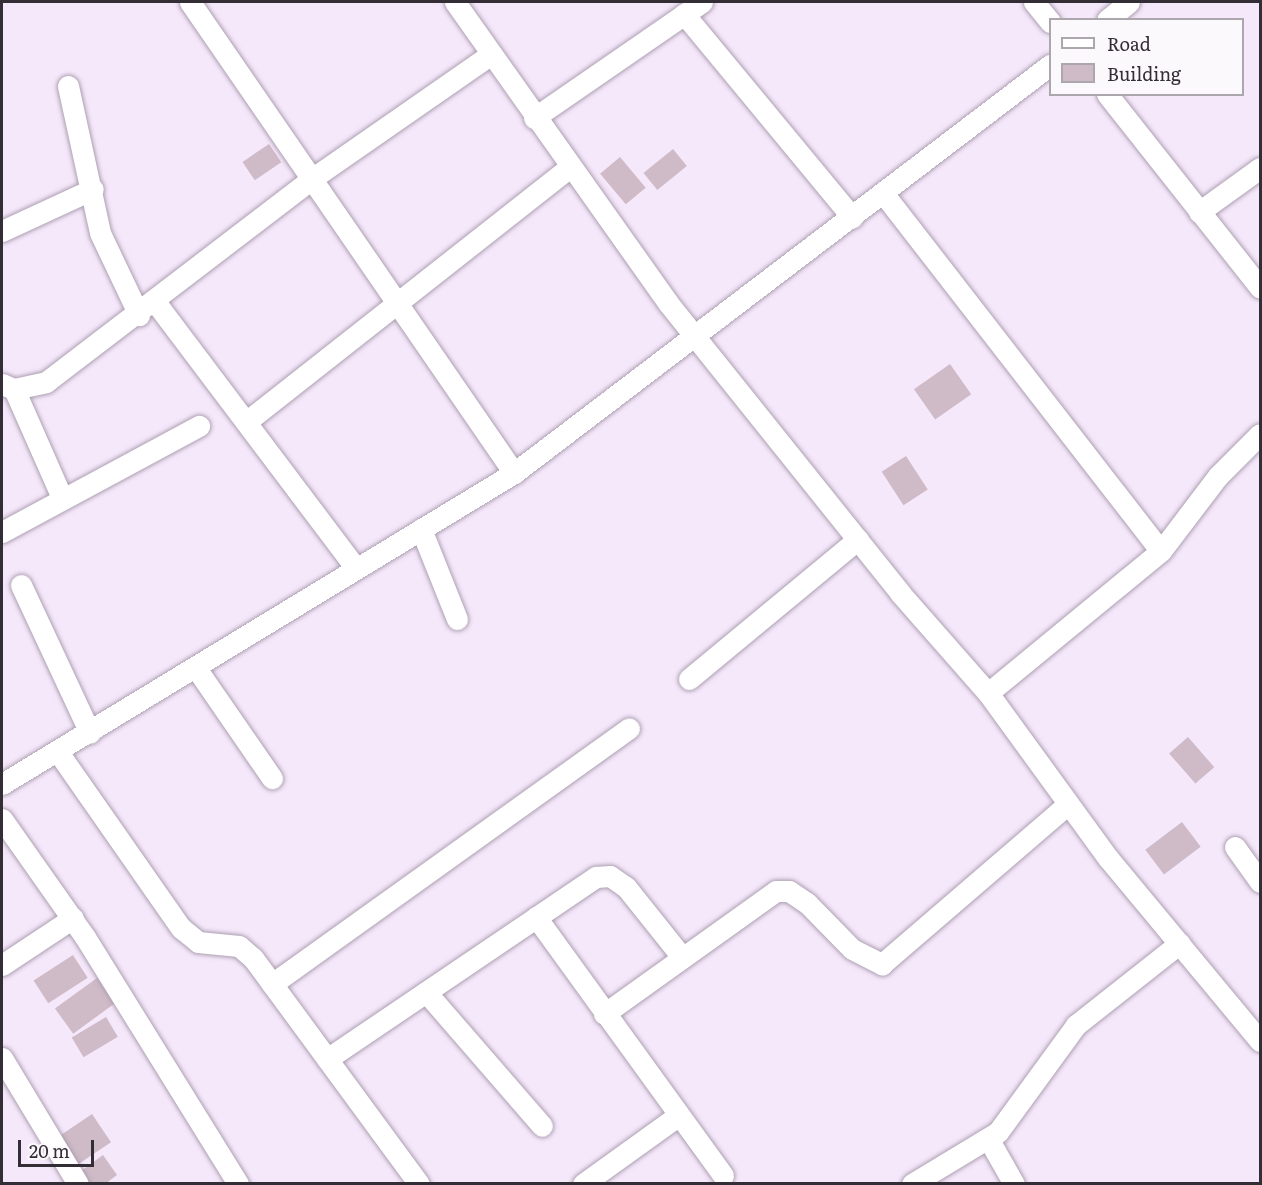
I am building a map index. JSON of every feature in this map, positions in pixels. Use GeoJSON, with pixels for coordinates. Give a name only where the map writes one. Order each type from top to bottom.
{"type":"FeatureCollection","features":[{"type":"Feature","properties":{"kind":"street"},"geometry":{"type":"LineString","coordinates":[[190,2],[310,180],[514,473]]}},
{"type":"Feature","properties":{"kind":"street"},"geometry":{"type":"LineString","coordinates":[[455,2],[569,168],[696,335],[858,539],[988,693],[1068,804],[1260,1041]]}},
{"type":"Feature","properties":{"kind":"street"},"geometry":{"type":"LineString","coordinates":[[1034,2],[1049,21]]}},
{"type":"Feature","properties":{"kind":"street"},"geometry":{"type":"LineString","coordinates":[[1109,18],[1129,2]]}},
{"type":"Feature","properties":{"kind":"street"},"geometry":{"type":"LineString","coordinates":[[534,118],[696,5],[852,217]]}},
{"type":"Feature","properties":{"kind":"street"},"geometry":{"type":"LineString","coordinates":[[62,498],[8,386],[46,382],[147,309],[310,180],[491,54]]}},
{"type":"Feature","properties":{"kind":"street"},"geometry":{"type":"LineString","coordinates":[[2,784],[90,733],[514,473],[1049,66]]}},
{"type":"Feature","properties":{"kind":"street"},"geometry":{"type":"LineString","coordinates":[[68,86],[93,189],[100,233],[147,309],[246,422],[356,568]]}},
{"type":"Feature","properties":{"kind":"street"},"geometry":{"type":"LineString","coordinates":[[1109,96],[1260,288]]}},
{"type":"Feature","properties":{"kind":"street"},"geometry":{"type":"LineString","coordinates":[[246,422],[398,306],[569,168]]}},
{"type":"Feature","properties":{"kind":"street"},"geometry":{"type":"LineString","coordinates":[[1199,212],[1260,168]]}},
{"type":"Feature","properties":{"kind":"street"},"geometry":{"type":"LineString","coordinates":[[2,231],[93,189]]}},
{"type":"Feature","properties":{"kind":"street"},"geometry":{"type":"LineString","coordinates":[[883,193],[1161,551]]}},
{"type":"Feature","properties":{"kind":"street"},"geometry":{"type":"LineString","coordinates":[[2,532],[199,426]]}},
{"type":"Feature","properties":{"kind":"street"},"geometry":{"type":"LineString","coordinates":[[988,693],[1161,551],[1218,476],[1260,434]]}},
{"type":"Feature","properties":{"kind":"street"},"geometry":{"type":"LineString","coordinates":[[421,528],[457,619]]}},
{"type":"Feature","properties":{"kind":"street"},"geometry":{"type":"LineString","coordinates":[[689,679],[858,539]]}},
{"type":"Feature","properties":{"kind":"street"},"geometry":{"type":"LineString","coordinates":[[21,585],[90,733]]}},
{"type":"Feature","properties":{"kind":"street"},"geometry":{"type":"LineString","coordinates":[[196,668],[272,778]]}},
{"type":"Feature","properties":{"kind":"street"},"geometry":{"type":"LineString","coordinates":[[272,984],[629,728]]}},
{"type":"Feature","properties":{"kind":"street"},"geometry":{"type":"LineString","coordinates":[[58,752],[181,928],[198,942],[239,946],[272,984],[419,1184]]}},
{"type":"Feature","properties":{"kind":"street"},"geometry":{"type":"LineString","coordinates":[[604,1014],[681,956],[776,891],[789,891],[852,950],[882,964],[1068,804]]}},
{"type":"Feature","properties":{"kind":"street"},"geometry":{"type":"LineString","coordinates":[[2,819],[72,918],[238,1184]]}},
{"type":"Feature","properties":{"kind":"street"},"geometry":{"type":"LineString","coordinates":[[1235,847],[1260,882]]}},
{"type":"Feature","properties":{"kind":"street"},"geometry":{"type":"LineString","coordinates":[[327,1059],[596,877],[610,876],[626,887],[681,956]]}},
{"type":"Feature","properties":{"kind":"street"},"geometry":{"type":"LineString","coordinates":[[536,917],[604,1014],[723,1175]]}},
{"type":"Feature","properties":{"kind":"street"},"geometry":{"type":"LineString","coordinates":[[2,965],[72,918]]}},
{"type":"Feature","properties":{"kind":"street"},"geometry":{"type":"LineString","coordinates":[[922,1181],[989,1140],[1096,1004],[1180,943]]}},
{"type":"Feature","properties":{"kind":"street"},"geometry":{"type":"LineString","coordinates":[[426,992],[542,1126]]}},
{"type":"Feature","properties":{"kind":"street"},"geometry":{"type":"LineString","coordinates":[[2,1058],[78,1184]]}},
{"type":"Feature","properties":{"kind":"street"},"geometry":{"type":"LineString","coordinates":[[583,1184],[679,1115]]}},
{"type":"Feature","properties":{"kind":"street"},"geometry":{"type":"LineString","coordinates":[[989,1140],[1014,1184]]}},
{"type":"Feature","properties":{"kind":"building"},"geometry":{"type":"Polygon","coordinates":[[[269,144],[281,162],[255,180],[242,162],[269,144]]]}},
{"type":"Feature","properties":{"kind":"building"},"geometry":{"type":"Polygon","coordinates":[[[673,149],[687,166],[657,190],[643,173],[673,149]]]}},
{"type":"Feature","properties":{"kind":"building"},"geometry":{"type":"Polygon","coordinates":[[[620,157],[646,188],[626,204],[600,174],[620,157]]]}},
{"type":"Feature","properties":{"kind":"building"},"geometry":{"type":"Polygon","coordinates":[[[950,364],[971,394],[935,420],[914,389],[950,364]]]}},
{"type":"Feature","properties":{"kind":"building"},"geometry":{"type":"Polygon","coordinates":[[[906,456],[928,490],[903,505],[882,472],[906,456]]]}},
{"type":"Feature","properties":{"kind":"building"},"geometry":{"type":"Polygon","coordinates":[[[1188,737],[1214,767],[1195,784],[1169,753],[1188,737]]]}},
{"type":"Feature","properties":{"kind":"building"},"geometry":{"type":"Polygon","coordinates":[[[1182,822],[1201,847],[1164,874],[1145,850],[1182,822]]]}},
{"type":"Feature","properties":{"kind":"building"},"geometry":{"type":"Polygon","coordinates":[[[73,955],[88,978],[48,1003],[34,981],[73,955]]]}},
{"type":"Feature","properties":{"kind":"building"},"geometry":{"type":"Polygon","coordinates":[[[97,978],[115,1003],[73,1034],[55,1009],[97,978]]]}},
{"type":"Feature","properties":{"kind":"building"},"geometry":{"type":"Polygon","coordinates":[[[106,1017],[118,1037],[84,1057],[72,1038],[106,1017]]]}},
{"type":"Feature","properties":{"kind":"building"},"geometry":{"type":"Polygon","coordinates":[[[92,1114],[111,1142],[77,1165],[58,1137],[92,1114]]]}},
{"type":"Feature","properties":{"kind":"building"},"geometry":{"type":"Polygon","coordinates":[[[103,1155],[117,1175],[105,1184],[84,1184],[77,1174],[103,1155]]]}}]}
